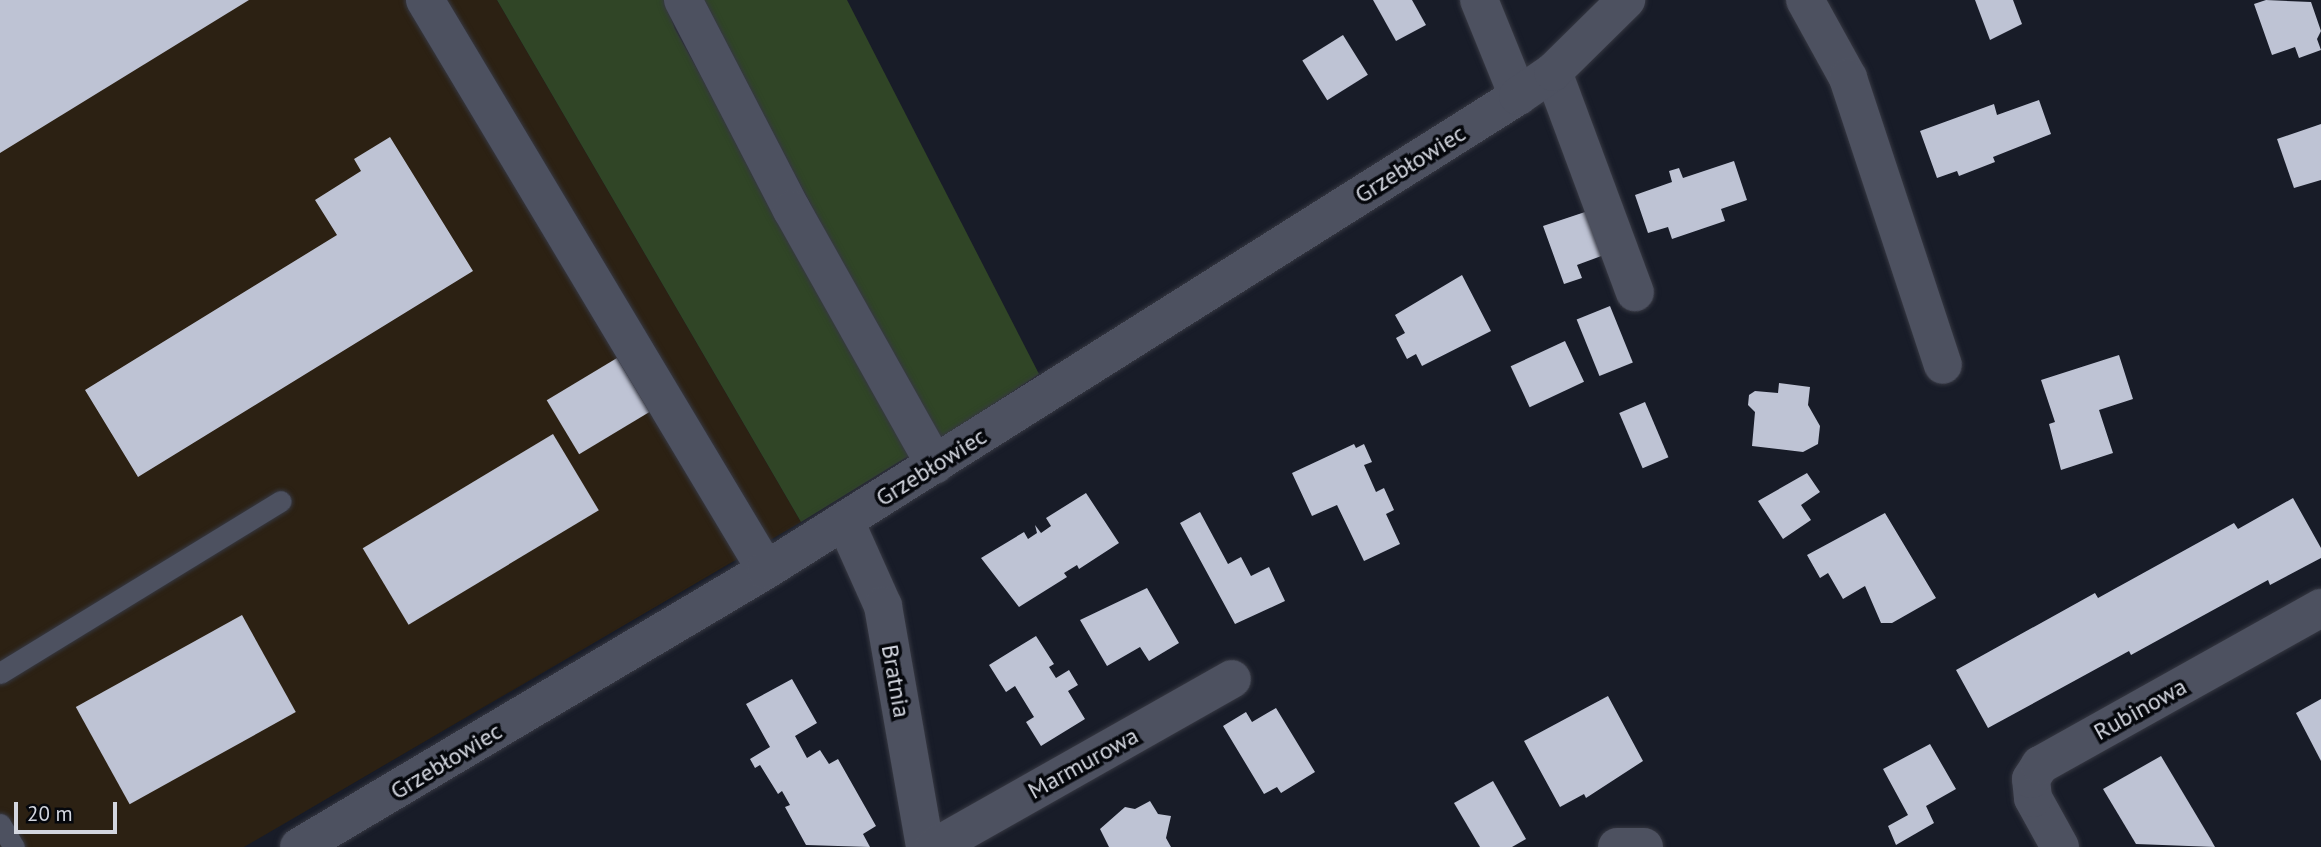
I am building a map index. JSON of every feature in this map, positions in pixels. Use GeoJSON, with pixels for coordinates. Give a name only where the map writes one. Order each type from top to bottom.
{"type":"FeatureCollection","features":[{"type":"Feature","properties":{"kind":"street"},"geometry":{"type":"LineString","coordinates":[[425,0],[766,570]]}},
{"type":"Feature","properties":{"kind":"street"},"geometry":{"type":"LineString","coordinates":[[683,0],[792,210],[935,464]]}},
{"type":"Feature","properties":{"kind":"street"},"geometry":{"type":"LineString","coordinates":[[1479,0],[1518,96]]}},
{"type":"Feature","properties":{"kind":"street","name":"Grzebłowiec"},"geometry":{"type":"LineString","coordinates":[[299,847],[766,570],[1518,96],[1553,72],[1626,0]]}},
{"type":"Feature","properties":{"kind":"street"},"geometry":{"type":"LineString","coordinates":[[1805,0],[1848,78],[1943,365]]}},
{"type":"Feature","properties":{"kind":"street"},"geometry":{"type":"LineString","coordinates":[[1553,72],[1635,292]]}},
{"type":"Feature","properties":{"kind":"street","name":"Bratnia"},"geometry":{"type":"LineString","coordinates":[[845,521],[883,606],[925,847]]}},
{"type":"Feature","properties":{"kind":"street","name":"Rubinowa"},"geometry":{"type":"LineString","coordinates":[[2060,847],[2033,798],[2031,779],[2040,765],[2321,608]]}},
{"type":"Feature","properties":{"kind":"street","name":"Marmurowa"},"geometry":{"type":"LineString","coordinates":[[935,847],[1232,679]]}},
{"type":"Feature","properties":{"kind":"street"},"geometry":{"type":"LineString","coordinates":[[1617,847],[1644,847]]}},
{"type":"Feature","properties":{"kind":"lane"},"geometry":{"type":"LineString","coordinates":[[0,673],[281,501]]}},
{"type":"Feature","properties":{"kind":"lane"},"geometry":{"type":"LineString","coordinates":[[0,824],[14,847]]}},
{"type":"Feature","properties":{"kind":"shaded area"},"geometry":{"type":"Polygon","coordinates":[[[0,0],[497,0],[801,522],[244,847],[0,847],[0,0]]]}},
{"type":"Feature","properties":{"kind":"green space"},"geometry":{"type":"Polygon","coordinates":[[[497,0],[664,0],[675,29],[910,455],[801,522],[497,0]]]}},
{"type":"Feature","properties":{"kind":"green space"},"geometry":{"type":"Polygon","coordinates":[[[701,0],[847,0],[1039,374],[938,441],[701,0]]]}},
{"type":"Feature","properties":{"kind":"building"},"geometry":{"type":"Polygon","coordinates":[[[0,0],[249,0],[0,153],[0,0]]]}},
{"type":"Feature","properties":{"kind":"building"},"geometry":{"type":"Polygon","coordinates":[[[1373,0],[1412,0],[1426,25],[1396,41],[1373,0]]]}},
{"type":"Feature","properties":{"kind":"building"},"geometry":{"type":"Polygon","coordinates":[[[1975,0],[2013,0],[2022,24],[1990,40],[1975,0]]]}},
{"type":"Feature","properties":{"kind":"building"},"geometry":{"type":"Polygon","coordinates":[[[2266,0],[2311,2],[2321,31],[2317,39],[2321,50],[2299,58],[2295,47],[2272,55],[2254,4],[2266,0]]]}},
{"type":"Feature","properties":{"kind":"building"},"geometry":{"type":"Polygon","coordinates":[[[1343,35],[1368,75],[1327,100],[1302,60],[1343,35]]]}},
{"type":"Feature","properties":{"kind":"building"},"geometry":{"type":"Polygon","coordinates":[[[2039,100],[2051,134],[1993,157],[1995,162],[1959,176],[1957,171],[1937,178],[1920,131],[1994,104],[1997,115],[2039,100]]]}},
{"type":"Feature","properties":{"kind":"building"},"geometry":{"type":"Polygon","coordinates":[[[2321,124],[2321,180],[2294,188],[2277,139],[2321,124]]]}},
{"type":"Feature","properties":{"kind":"building"},"geometry":{"type":"Polygon","coordinates":[[[390,137],[473,271],[138,477],[85,390],[337,235],[315,200],[361,171],[354,159],[390,137]]]}},
{"type":"Feature","properties":{"kind":"building"},"geometry":{"type":"Polygon","coordinates":[[[1734,161],[1747,200],[1721,209],[1725,221],[1672,239],[1668,227],[1648,233],[1635,195],[1672,182],[1669,171],[1679,168],[1683,178],[1734,161]]]}},
{"type":"Feature","properties":{"kind":"building"},"geometry":{"type":"Polygon","coordinates":[[[1588,211],[1604,255],[1577,265],[1582,278],[1564,284],[1543,226],[1588,211]]]}},
{"type":"Feature","properties":{"kind":"building"},"geometry":{"type":"Polygon","coordinates":[[[1462,275],[1491,331],[1422,366],[1416,354],[1407,359],[1396,338],[1405,333],[1395,315],[1462,275]]]}},
{"type":"Feature","properties":{"kind":"building"},"geometry":{"type":"Polygon","coordinates":[[[1610,306],[1633,363],[1599,376],[1577,319],[1610,306]]]}},
{"type":"Feature","properties":{"kind":"building"},"geometry":{"type":"Polygon","coordinates":[[[1565,341],[1584,382],[1530,407],[1511,366],[1565,341]]]}},
{"type":"Feature","properties":{"kind":"building"},"geometry":{"type":"Polygon","coordinates":[[[2119,355],[2133,399],[2099,410],[2113,453],[2061,470],[2049,424],[2055,422],[2041,380],[2119,355]]]}},
{"type":"Feature","properties":{"kind":"building"},"geometry":{"type":"Polygon","coordinates":[[[617,358],[649,412],[579,454],[547,400],[617,358]]]}},
{"type":"Feature","properties":{"kind":"building"},"geometry":{"type":"Polygon","coordinates":[[[1779,383],[1810,387],[1808,405],[1820,426],[1818,444],[1803,452],[1752,446],[1755,412],[1748,405],[1749,395],[1755,391],[1778,393],[1779,383]]]}},
{"type":"Feature","properties":{"kind":"building"},"geometry":{"type":"Polygon","coordinates":[[[1645,402],[1668,457],[1643,468],[1619,413],[1645,402]]]}},
{"type":"Feature","properties":{"kind":"building"},"geometry":{"type":"Polygon","coordinates":[[[553,434],[599,510],[409,625],[363,548],[553,434]]]}},
{"type":"Feature","properties":{"kind":"building"},"geometry":{"type":"Polygon","coordinates":[[[1354,444],[1356,448],[1364,444],[1372,462],[1364,465],[1376,492],[1384,488],[1394,510],[1386,514],[1400,544],[1364,561],[1337,505],[1312,516],[1292,473],[1354,444]]]}},
{"type":"Feature","properties":{"kind":"building"},"geometry":{"type":"Polygon","coordinates":[[[1807,473],[1820,492],[1801,505],[1811,520],[1783,539],[1758,501],[1807,473]]]}},
{"type":"Feature","properties":{"kind":"building"},"geometry":{"type":"Polygon","coordinates":[[[1086,493],[1119,543],[1079,569],[1077,565],[1064,573],[1067,577],[1019,607],[981,558],[1024,532],[1028,539],[1037,533],[1035,525],[1041,533],[1051,526],[1046,518],[1086,493]]]}},
{"type":"Feature","properties":{"kind":"building"},"geometry":{"type":"Polygon","coordinates":[[[2293,498],[2321,548],[2321,558],[2270,585],[2268,580],[2131,655],[2129,651],[1988,728],[1956,670],[2095,593],[2098,598],[2234,523],[2238,529],[2293,498]]]}},
{"type":"Feature","properties":{"kind":"building"},"geometry":{"type":"Polygon","coordinates":[[[1200,512],[1228,564],[1241,557],[1251,576],[1269,567],[1285,601],[1235,624],[1180,523],[1200,512]]]}},
{"type":"Feature","properties":{"kind":"building"},"geometry":{"type":"Polygon","coordinates":[[[1885,513],[1936,598],[1892,623],[1881,623],[1865,586],[1843,599],[1828,573],[1820,578],[1807,555],[1885,513]]]}},
{"type":"Feature","properties":{"kind":"building"},"geometry":{"type":"Polygon","coordinates":[[[1147,588],[1179,643],[1149,661],[1140,647],[1107,666],[1080,620],[1147,588]]]}},
{"type":"Feature","properties":{"kind":"building"},"geometry":{"type":"Polygon","coordinates":[[[242,615],[296,712],[130,804],[76,707],[242,615]]]}},
{"type":"Feature","properties":{"kind":"building"},"geometry":{"type":"Polygon","coordinates":[[[1036,636],[1054,664],[1049,667],[1056,678],[1069,670],[1078,685],[1068,691],[1085,719],[1041,746],[1026,722],[1034,717],[1015,686],[1006,692],[989,665],[1036,636]]]}},
{"type":"Feature","properties":{"kind":"building"},"geometry":{"type":"Polygon","coordinates":[[[792,679],[817,723],[795,736],[807,758],[820,750],[829,764],[838,759],[876,826],[863,834],[870,847],[806,845],[785,807],[790,805],[782,791],[778,794],[760,765],[755,768],[750,759],[770,747],[746,704],[792,679]]]}},
{"type":"Feature","properties":{"kind":"building"},"geometry":{"type":"Polygon","coordinates":[[[1608,696],[1643,761],[1586,798],[1584,794],[1560,807],[1524,741],[1608,696]]]}},
{"type":"Feature","properties":{"kind":"building"},"geometry":{"type":"Polygon","coordinates":[[[2321,699],[2321,761],[2296,713],[2321,699]]]}},
{"type":"Feature","properties":{"kind":"building"},"geometry":{"type":"Polygon","coordinates":[[[1276,708],[1315,772],[1281,793],[1277,787],[1264,794],[1223,726],[1246,712],[1252,722],[1276,708]]]}},
{"type":"Feature","properties":{"kind":"building"},"geometry":{"type":"Polygon","coordinates":[[[1930,744],[1956,789],[1926,806],[1934,823],[1896,845],[1888,826],[1908,815],[1883,769],[1930,744]]]}},
{"type":"Feature","properties":{"kind":"building"},"geometry":{"type":"Polygon","coordinates":[[[2161,756],[2215,847],[2136,844],[2103,789],[2161,756]]]}},
{"type":"Feature","properties":{"kind":"building"},"geometry":{"type":"Polygon","coordinates":[[[1493,781],[1526,839],[1512,847],[1480,847],[1454,803],[1493,781]]]}},
{"type":"Feature","properties":{"kind":"building"},"geometry":{"type":"Polygon","coordinates":[[[1150,801],[1158,814],[1171,816],[1166,838],[1171,847],[1109,847],[1100,829],[1125,807],[1135,809],[1150,801]]]}}]}
